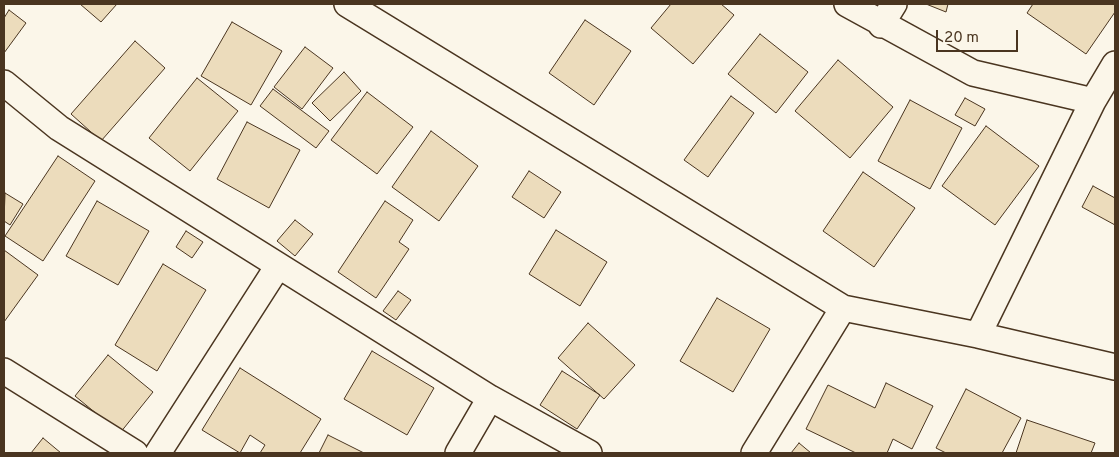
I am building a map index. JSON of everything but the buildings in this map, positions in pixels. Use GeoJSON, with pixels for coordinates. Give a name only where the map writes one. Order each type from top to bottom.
{"type":"FeatureCollection","features":[{"type":"Feature","properties":{"kind":"street"},"geometry":{"type":"LineString","coordinates":[[349,4],[843,308],[978,335],[1115,367]]}},
{"type":"Feature","properties":{"kind":"street"},"geometry":{"type":"LineString","coordinates":[[847,4],[887,14],[974,73],[1093,101]]}},
{"type":"Feature","properties":{"kind":"street"},"geometry":{"type":"LineString","coordinates":[[978,335],[1093,101],[1115,64]]}},
{"type":"Feature","properties":{"kind":"street"},"geometry":{"type":"LineString","coordinates":[[4,83],[59,128],[490,398],[589,453]]}},
{"type":"Feature","properties":{"kind":"street"},"geometry":{"type":"LineString","coordinates":[[158,453],[278,266]]}},
{"type":"Feature","properties":{"kind":"street"},"geometry":{"type":"LineString","coordinates":[[754,453],[843,308]]}},
{"type":"Feature","properties":{"kind":"street"},"geometry":{"type":"LineString","coordinates":[[4,372],[135,453]]}},
{"type":"Feature","properties":{"kind":"street"},"geometry":{"type":"LineString","coordinates":[[458,453],[490,398]]}}]}
